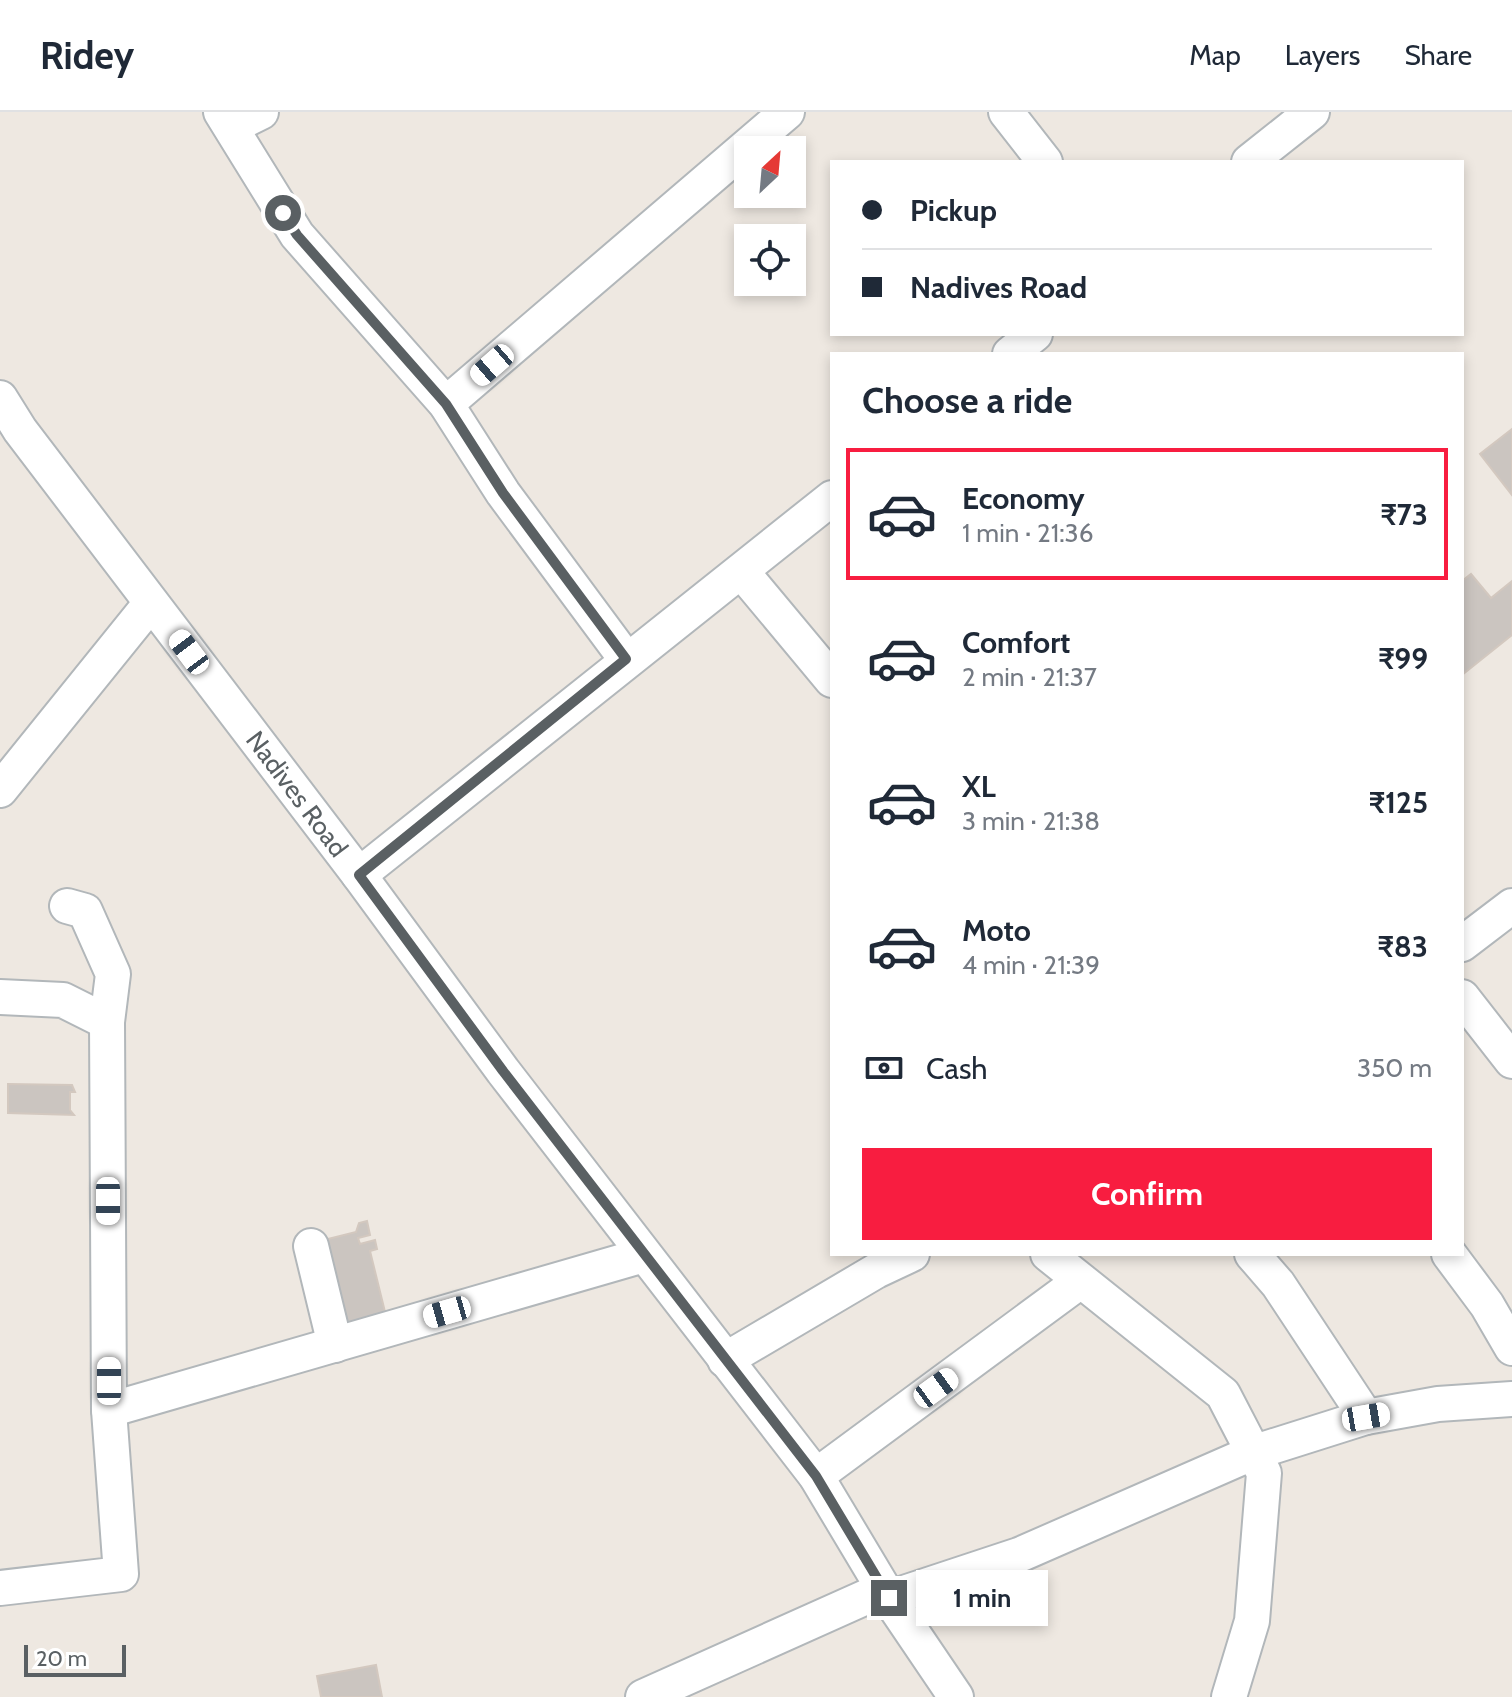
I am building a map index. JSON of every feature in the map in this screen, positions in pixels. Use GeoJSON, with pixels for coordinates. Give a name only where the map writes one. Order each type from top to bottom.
{"type":"FeatureCollection","features":[{"type":"Feature","properties":{"kind":"street"},"geometry":{"type":"LineString","coordinates":[[261,112],[226,120],[297,235],[446,404],[503,493],[626,659]]}},
{"type":"Feature","properties":{"kind":"street"},"geometry":{"type":"LineString","coordinates":[[446,404],[787,112]]}},
{"type":"Feature","properties":{"kind":"street"},"geometry":{"type":"LineString","coordinates":[[1006,112],[1043,160]]}},
{"type":"Feature","properties":{"kind":"street"},"geometry":{"type":"LineString","coordinates":[[1252,160],[1312,112]]}},
{"type":"Feature","properties":{"kind":"street"},"geometry":{"type":"LineString","coordinates":[[1012,352],[1032,336]]}},
{"type":"Feature","properties":{"kind":"street","name":"Nadives Road"},"geometry":{"type":"LineString","coordinates":[[0,398],[10,443],[151,603],[644,1255],[816,1476],[886,1593],[956,1697]]}},
{"type":"Feature","properties":{"kind":"street"},"geometry":{"type":"LineString","coordinates":[[359,875],[626,659],[742,572],[830,500]]}},
{"type":"Feature","properties":{"kind":"street"},"geometry":{"type":"LineString","coordinates":[[742,572],[830,678]]}},
{"type":"Feature","properties":{"kind":"street"},"geometry":{"type":"LineString","coordinates":[[0,790],[151,603]]}},
{"type":"Feature","properties":{"kind":"street"},"geometry":{"type":"LineString","coordinates":[[0,1588],[121,1574],[109,1410],[107,1022],[113,974],[85,911],[67,906]]}},
{"type":"Feature","properties":{"kind":"street"},"geometry":{"type":"LineString","coordinates":[[1464,942],[1512,906]]}},
{"type":"Feature","properties":{"kind":"street"},"geometry":{"type":"LineString","coordinates":[[0,997],[63,1000],[107,1022]]}},
{"type":"Feature","properties":{"kind":"street"},"geometry":{"type":"LineString","coordinates":[[1464,1000],[1512,1061]]}},
{"type":"Feature","properties":{"kind":"street"},"geometry":{"type":"LineString","coordinates":[[311,1246],[335,1345]]}},
{"type":"Feature","properties":{"kind":"street"},"geometry":{"type":"LineString","coordinates":[[109,1410],[644,1255]]}},
{"type":"Feature","properties":{"kind":"street"},"geometry":{"type":"LineString","coordinates":[[725,1360],[876,1271],[908,1256]]}},
{"type":"Feature","properties":{"kind":"street"},"geometry":{"type":"LineString","coordinates":[[1050,1256],[1223,1394],[1264,1473],[1252,1621],[1229,1697]]}},
{"type":"Feature","properties":{"kind":"street"},"geometry":{"type":"LineString","coordinates":[[1254,1256],[1278,1284],[1366,1417]]}},
{"type":"Feature","properties":{"kind":"street"},"geometry":{"type":"LineString","coordinates":[[1450,1256],[1487,1305],[1512,1348]]}},
{"type":"Feature","properties":{"kind":"street"},"geometry":{"type":"LineString","coordinates":[[816,1476],[1079,1282]]}},
{"type":"Feature","properties":{"kind":"street"},"geometry":{"type":"LineString","coordinates":[[648,1696],[886,1593],[1019,1555],[1252,1453],[1366,1417],[1438,1404],[1512,1399]]}},
{"type":"Feature","properties":{"kind":"building"},"geometry":{"type":"Polygon","coordinates":[[[1512,429],[1512,495],[1480,454],[1512,429]]]}},
{"type":"Feature","properties":{"kind":"building"},"geometry":{"type":"Polygon","coordinates":[[[1471,574],[1491,598],[1512,581],[1512,635],[1464,673],[1464,579],[1471,574]]]}},
{"type":"Feature","properties":{"kind":"building"},"geometry":{"type":"Polygon","coordinates":[[[8,1084],[72,1085],[75,1092],[70,1092],[70,1110],[74,1115],[8,1113],[8,1084]]]}},
{"type":"Feature","properties":{"kind":"building"},"geometry":{"type":"Polygon","coordinates":[[[367,1221],[370,1235],[358,1238],[360,1244],[375,1240],[377,1249],[370,1251],[386,1316],[340,1327],[320,1241],[356,1232],[359,1223],[367,1221]]]}},
{"type":"Feature","properties":{"kind":"building"},"geometry":{"type":"Polygon","coordinates":[[[376,1665],[382,1697],[321,1697],[317,1676],[376,1665]]]}},
{"type":"Feature","properties":{"kind":"route"},"geometry":{"type":"LineString","coordinates":[[283,213],[297,235],[446,404],[503,493],[626,659],[359,875],[503,1071],[816,1476],[889,1598]]}}]}
